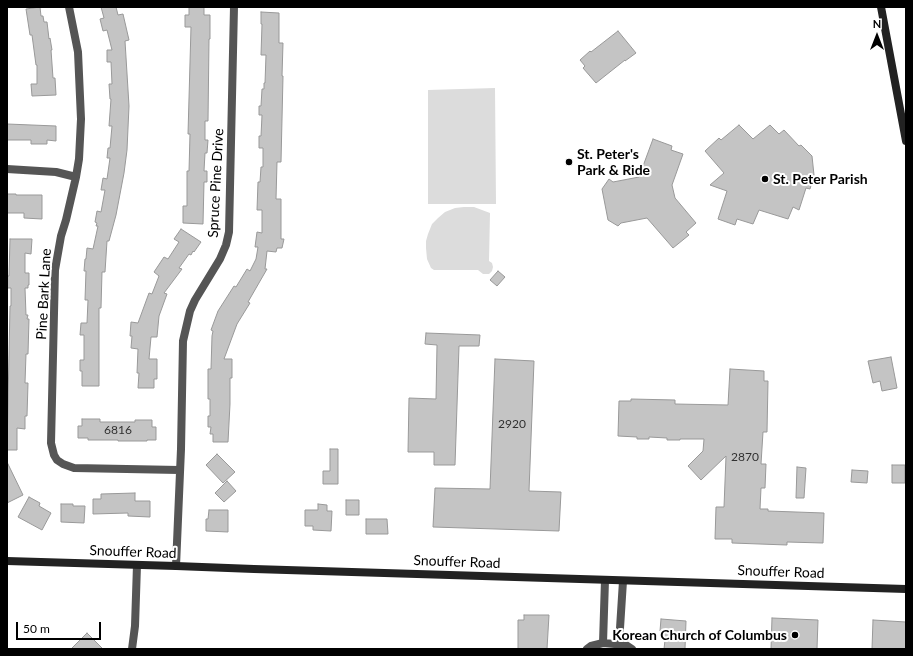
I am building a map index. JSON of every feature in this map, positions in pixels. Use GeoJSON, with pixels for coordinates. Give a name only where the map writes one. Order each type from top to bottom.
{"type":"FeatureCollection","features":[{"type":"Feature","properties":{"kind":"main road"},"geometry":{"type":"LineString","coordinates":[[881,7],[906,141]]}},
{"type":"Feature","properties":{"kind":"main road","name":"Snouffer Road"},"geometry":{"type":"LineString","coordinates":[[7,561],[254,570],[906,589]]}},
{"type":"Feature","properties":{"kind":"street","name":"Pine Bark Lane"},"geometry":{"type":"LineString","coordinates":[[69,7],[78,52],[81,112],[79,159],[66,220],[61,236],[55,270],[52,443],[54,455],[57,460],[63,464],[74,468],[179,470]]}},
{"type":"Feature","properties":{"kind":"street","name":"Spruce Pine Drive"},"geometry":{"type":"LineString","coordinates":[[176,566],[181,449],[183,341],[190,311],[220,259],[226,245],[229,232],[234,7]]}},
{"type":"Feature","properties":{"kind":"street"},"geometry":{"type":"LineString","coordinates":[[7,169],[56,172],[76,177]]}},
{"type":"Feature","properties":{"kind":"street"},"geometry":{"type":"LineString","coordinates":[[132,649],[135,626],[136,565]]}},
{"type":"Feature","properties":{"kind":"street"},"geometry":{"type":"LineString","coordinates":[[603,644],[605,580]]}},
{"type":"Feature","properties":{"kind":"street"},"geometry":{"type":"LineString","coordinates":[[619,644],[623,581]]}},
{"type":"Feature","properties":{"kind":"street"},"geometry":{"type":"LineString","coordinates":[[587,649],[591,646],[603,644],[626,645],[632,649]]}},
{"type":"Feature","properties":{"kind":"shaded area"},"geometry":{"type":"Polygon","coordinates":[[[495,88],[496,204],[428,204],[428,90],[495,88]]]}},
{"type":"Feature","properties":{"kind":"shaded area"},"geometry":{"type":"Polygon","coordinates":[[[474,207],[490,213],[489,261],[492,263],[493,267],[489,274],[483,274],[478,270],[434,270],[431,268],[427,259],[426,241],[432,224],[445,212],[455,208],[474,207]]]}},
{"type":"Feature","properties":{"kind":"building"},"geometry":{"type":"Polygon","coordinates":[[[40,7],[41,16],[43,16],[44,22],[47,22],[49,39],[50,38],[53,78],[55,78],[56,95],[32,96],[31,84],[37,84],[37,65],[26,9],[40,7]]]}},
{"type":"Feature","properties":{"kind":"building"},"geometry":{"type":"Polygon","coordinates":[[[101,7],[116,7],[118,15],[123,14],[129,40],[125,41],[129,106],[127,150],[116,215],[109,241],[107,241],[105,272],[102,272],[101,308],[99,308],[99,386],[82,386],[80,360],[84,360],[84,335],[80,335],[81,323],[87,323],[88,300],[85,300],[85,259],[87,248],[93,249],[98,226],[96,226],[97,223],[95,222],[97,211],[101,212],[105,190],[101,190],[103,178],[107,179],[110,158],[107,158],[108,148],[110,148],[112,126],[109,126],[111,99],[109,84],[112,84],[111,62],[107,62],[107,50],[112,50],[107,30],[103,31],[100,19],[104,18],[101,7]]]}},
{"type":"Feature","properties":{"kind":"building"},"geometry":{"type":"Polygon","coordinates":[[[189,7],[204,7],[204,15],[210,15],[208,121],[205,121],[205,140],[208,140],[207,153],[205,153],[204,171],[207,171],[207,182],[204,182],[203,224],[183,223],[183,206],[187,206],[187,171],[189,171],[190,134],[188,134],[191,27],[185,27],[185,15],[189,15],[189,7]]]}},
{"type":"Feature","properties":{"kind":"building"},"geometry":{"type":"Polygon","coordinates":[[[261,12],[279,13],[279,43],[283,43],[281,162],[277,162],[276,199],[281,199],[281,239],[284,239],[282,248],[277,248],[276,252],[267,251],[265,269],[267,269],[248,302],[250,303],[237,324],[224,359],[232,359],[228,442],[213,442],[213,434],[210,434],[211,427],[208,427],[208,416],[210,416],[210,399],[208,399],[208,369],[211,369],[213,331],[211,330],[218,311],[234,286],[236,287],[247,269],[250,271],[256,259],[258,247],[255,247],[257,232],[262,233],[262,210],[257,210],[258,182],[260,182],[261,167],[263,167],[263,148],[259,148],[262,115],[259,115],[259,106],[261,106],[262,89],[264,89],[265,83],[266,55],[261,55],[261,12]]]}},
{"type":"Feature","properties":{"kind":"building"},"geometry":{"type":"Polygon","coordinates":[[[618,31],[636,53],[596,83],[583,68],[585,66],[580,60],[618,31]]]}},
{"type":"Feature","properties":{"kind":"building"},"geometry":{"type":"Polygon","coordinates":[[[7,124],[56,126],[56,141],[47,140],[47,144],[31,144],[31,140],[7,140],[7,124]]]}},
{"type":"Feature","properties":{"kind":"building","name":"St. Peter Parish"},"geometry":{"type":"Polygon","coordinates":[[[739,125],[753,139],[770,125],[779,134],[784,130],[799,146],[801,145],[812,156],[814,175],[810,189],[806,188],[799,210],[793,207],[788,219],[759,210],[753,224],[737,219],[735,225],[718,219],[727,191],[710,185],[724,173],[705,151],[719,138],[721,140],[739,125]]]}},
{"type":"Feature","properties":{"kind":"building"},"geometry":{"type":"Polygon","coordinates":[[[653,139],[672,146],[671,150],[683,154],[672,185],[675,198],[696,223],[686,232],[689,235],[673,248],[647,218],[621,223],[618,226],[608,220],[602,189],[609,179],[613,182],[639,177],[653,139]]]}},
{"type":"Feature","properties":{"kind":"building"},"geometry":{"type":"Polygon","coordinates":[[[7,194],[42,195],[42,219],[24,218],[24,213],[7,213],[7,194]]]}},
{"type":"Feature","properties":{"kind":"building"},"geometry":{"type":"Polygon","coordinates":[[[181,229],[201,242],[191,255],[189,254],[179,268],[182,269],[164,293],[167,294],[159,316],[157,337],[151,337],[149,359],[157,359],[157,379],[154,379],[154,388],[138,388],[138,349],[131,348],[131,322],[138,323],[149,293],[152,294],[159,276],[154,272],[164,257],[168,259],[179,242],[174,239],[181,229]]]}},
{"type":"Feature","properties":{"kind":"building"},"geometry":{"type":"Polygon","coordinates":[[[10,239],[32,239],[31,254],[25,253],[25,273],[29,273],[29,285],[28,288],[25,288],[26,315],[28,315],[27,319],[29,319],[25,383],[28,383],[27,416],[25,416],[25,429],[17,428],[17,450],[7,450],[11,288],[7,288],[7,276],[9,276],[10,239]]]}},
{"type":"Feature","properties":{"kind":"building"},"geometry":{"type":"Polygon","coordinates":[[[498,271],[505,277],[497,286],[490,280],[498,271]]]}},
{"type":"Feature","properties":{"kind":"building"},"geometry":{"type":"Polygon","coordinates":[[[426,333],[480,335],[479,346],[459,346],[455,465],[434,465],[434,452],[408,452],[409,398],[436,399],[437,345],[425,344],[426,333]]]}},
{"type":"Feature","properties":{"kind":"building"},"geometry":{"type":"Polygon","coordinates":[[[891,357],[897,388],[882,391],[880,381],[873,383],[868,361],[891,357]]]}},
{"type":"Feature","properties":{"kind":"building"},"geometry":{"type":"Polygon","coordinates":[[[495,359],[534,361],[529,491],[561,492],[559,531],[433,527],[435,488],[490,489],[495,359]]]}},
{"type":"Feature","properties":{"kind":"building"},"geometry":{"type":"Polygon","coordinates":[[[730,369],[764,371],[764,381],[768,381],[767,432],[763,432],[761,464],[766,464],[765,488],[761,488],[760,509],[768,509],[768,511],[824,513],[823,543],[787,542],[787,545],[732,543],[732,539],[715,539],[716,507],[724,507],[726,456],[701,480],[688,466],[703,451],[704,439],[667,440],[667,438],[649,437],[649,439],[637,439],[637,437],[618,436],[619,401],[631,401],[631,399],[675,400],[675,404],[728,405],[730,369]]]}},
{"type":"Feature","properties":{"kind":"building"},"geometry":{"type":"Polygon","coordinates":[[[82,419],[100,419],[100,422],[135,422],[135,420],[152,420],[152,427],[156,427],[156,440],[118,441],[88,440],[88,438],[78,438],[78,426],[82,426],[82,419]]]}},
{"type":"Feature","properties":{"kind":"building"},"geometry":{"type":"Polygon","coordinates":[[[330,449],[338,449],[338,484],[323,484],[323,471],[330,471],[330,449]]]}},
{"type":"Feature","properties":{"kind":"building"},"geometry":{"type":"Polygon","coordinates":[[[217,454],[235,472],[223,483],[206,465],[217,454]]]}},
{"type":"Feature","properties":{"kind":"building"},"geometry":{"type":"Polygon","coordinates":[[[7,462],[23,495],[7,503],[7,462]]]}},
{"type":"Feature","properties":{"kind":"building"},"geometry":{"type":"Polygon","coordinates":[[[892,465],[905,465],[905,483],[892,483],[892,465]]]}},
{"type":"Feature","properties":{"kind":"building"},"geometry":{"type":"Polygon","coordinates":[[[797,467],[806,468],[804,498],[796,498],[797,467]]]}},
{"type":"Feature","properties":{"kind":"building"},"geometry":{"type":"Polygon","coordinates":[[[852,470],[868,471],[867,483],[851,482],[852,470]]]}},
{"type":"Feature","properties":{"kind":"building"},"geometry":{"type":"Polygon","coordinates":[[[227,481],[236,491],[224,502],[215,493],[227,481]]]}},
{"type":"Feature","properties":{"kind":"building"},"geometry":{"type":"Polygon","coordinates":[[[135,493],[135,501],[150,501],[150,517],[128,516],[128,513],[93,514],[93,499],[101,499],[101,494],[135,493]]]}},
{"type":"Feature","properties":{"kind":"building"},"geometry":{"type":"Polygon","coordinates":[[[29,497],[40,503],[39,506],[51,513],[42,530],[18,517],[29,497]]]}},
{"type":"Feature","properties":{"kind":"building"},"geometry":{"type":"Polygon","coordinates":[[[346,500],[359,500],[359,515],[346,515],[346,500]]]}},
{"type":"Feature","properties":{"kind":"building"},"geometry":{"type":"Polygon","coordinates":[[[61,504],[85,506],[84,523],[61,522],[61,504]]]}},
{"type":"Feature","properties":{"kind":"building"},"geometry":{"type":"Polygon","coordinates":[[[318,504],[327,505],[327,511],[332,511],[331,531],[313,530],[313,526],[305,526],[305,510],[318,510],[318,504]]]}},
{"type":"Feature","properties":{"kind":"building"},"geometry":{"type":"Polygon","coordinates":[[[209,510],[228,510],[228,532],[206,531],[206,519],[208,519],[209,510]]]}},
{"type":"Feature","properties":{"kind":"building"},"geometry":{"type":"Polygon","coordinates":[[[366,519],[387,519],[388,534],[366,534],[366,519]]]}},
{"type":"Feature","properties":{"kind":"building"},"geometry":{"type":"Polygon","coordinates":[[[524,615],[549,615],[547,649],[518,649],[518,620],[524,620],[524,615]]]}},
{"type":"Feature","properties":{"kind":"building","name":"Korean Church of Columbus"},"geometry":{"type":"Polygon","coordinates":[[[772,618],[818,620],[817,649],[771,649],[772,618]]]}},
{"type":"Feature","properties":{"kind":"building"},"geometry":{"type":"Polygon","coordinates":[[[661,619],[686,621],[685,649],[664,649],[665,640],[662,640],[663,631],[660,631],[661,619]]]}},
{"type":"Feature","properties":{"kind":"building"},"geometry":{"type":"Polygon","coordinates":[[[873,620],[906,622],[906,649],[872,649],[873,620]]]}},
{"type":"Feature","properties":{"kind":"building"},"geometry":{"type":"Polygon","coordinates":[[[87,633],[103,649],[71,649],[87,633]]]}},
{"type":"Feature","properties":{"kind":"place","name":"St. Peter's Park & Ride"},"geometry":{"type":"Point","coordinates":[569,162]}},
{"type":"Feature","properties":{"kind":"place","name":"St. Peter Parish"},"geometry":{"type":"Point","coordinates":[765,179]}},
{"type":"Feature","properties":{"kind":"place","name":"Korean Church of Columbus"},"geometry":{"type":"Point","coordinates":[795,635]}}]}
